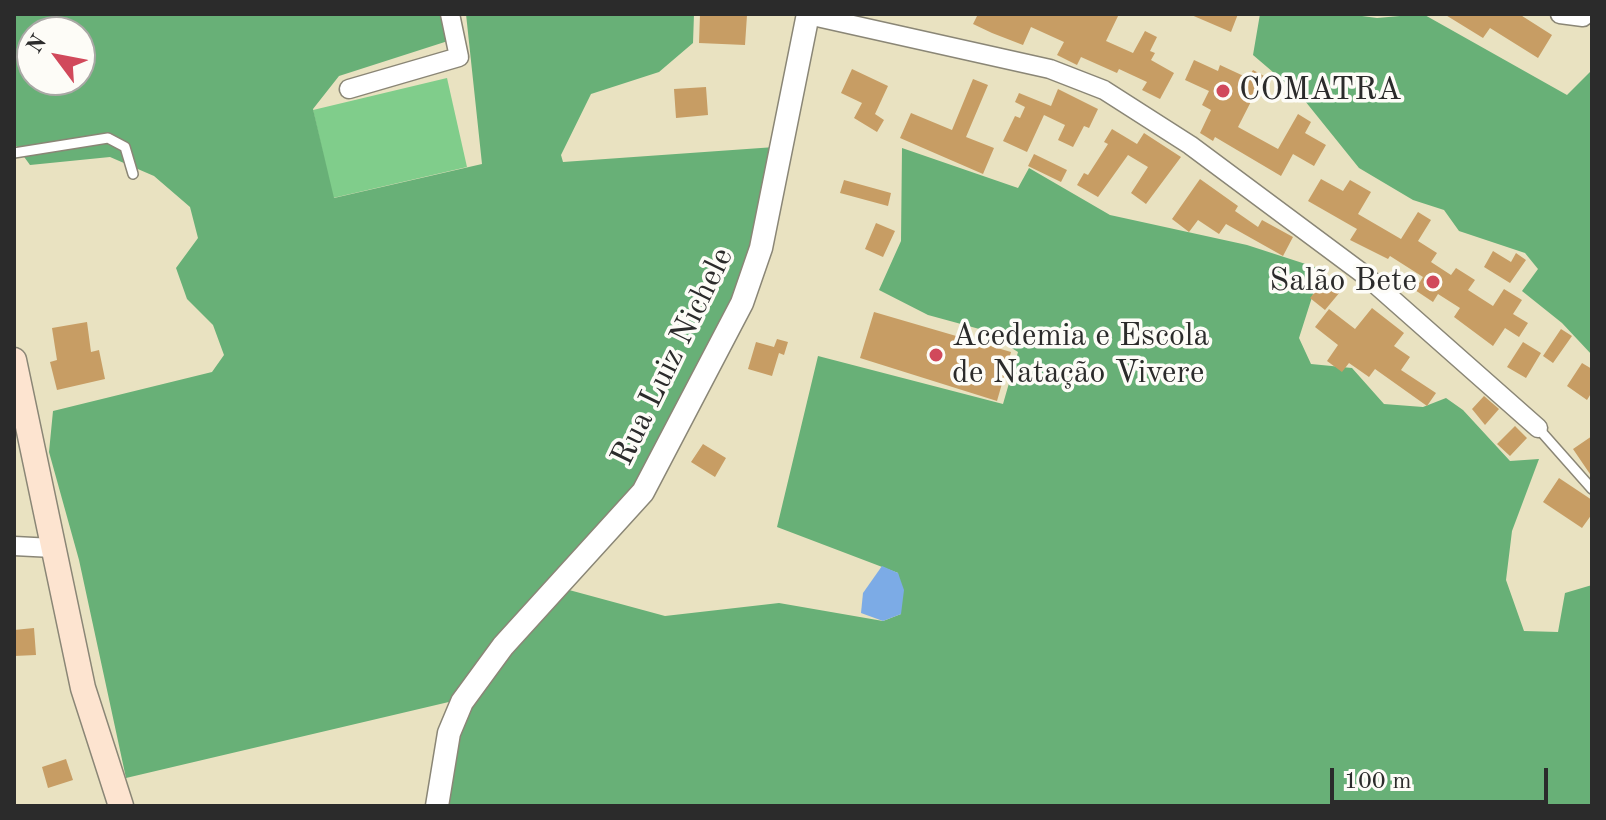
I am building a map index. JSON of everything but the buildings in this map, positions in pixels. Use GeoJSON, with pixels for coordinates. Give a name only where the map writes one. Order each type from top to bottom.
{"type":"FeatureCollection","features":[{"type":"Feature","properties":{"kind":"main road"},"geometry":{"type":"LineString","coordinates":[[14,360],[83,688],[121,806]]}},
{"type":"Feature","properties":{"kind":"street"},"geometry":{"type":"LineString","coordinates":[[349,89],[459,57],[450,14]]}},
{"type":"Feature","properties":{"kind":"street"},"geometry":{"type":"LineString","coordinates":[[1560,14],[1583,17],[1586,14]]}},
{"type":"Feature","properties":{"kind":"street"},"geometry":{"type":"LineString","coordinates":[[808,15],[1050,69],[1104,90],[1190,145],[1366,276],[1538,428]]}},
{"type":"Feature","properties":{"kind":"street","name":"Rua Luiz Nichele"},"geometry":{"type":"LineString","coordinates":[[437,806],[449,733],[462,702],[503,646],[643,492],[742,303],[761,248],[808,15]]}},
{"type":"Feature","properties":{"kind":"street"},"geometry":{"type":"LineString","coordinates":[[14,546],[53,548]]}},
{"type":"Feature","properties":{"kind":"lane"},"geometry":{"type":"LineString","coordinates":[[14,153],[108,138],[129,153],[133,174]]}},
{"type":"Feature","properties":{"kind":"lane"},"geometry":{"type":"LineString","coordinates":[[1538,428],[1592,489]]}},
{"type":"Feature","properties":{"kind":"green space"},"geometry":{"type":"Polygon","coordinates":[[[14,14],[445,14],[451,40],[339,76],[313,109],[334,198],[482,164],[466,14],[694,14],[693,43],[659,72],[591,94],[561,155],[563,162],[775,147],[756,238],[735,304],[633,493],[547,584],[665,616],[779,603],[883,621],[901,614],[898,573],[777,527],[818,356],[1003,404],[1018,352],[983,330],[928,315],[879,290],[901,241],[902,148],[1018,188],[1029,168],[1110,215],[1247,245],[1321,269],[1299,338],[1311,364],[1352,368],[1384,404],[1423,407],[1446,398],[1463,410],[1510,461],[1539,459],[1512,531],[1506,580],[1524,631],[1558,632],[1565,593],[1592,585],[1592,806],[449,806],[456,750],[453,701],[126,778],[79,560],[49,452],[53,411],[212,372],[224,355],[213,325],[187,299],[176,268],[198,238],[190,207],[154,176],[110,157],[30,165],[14,143],[14,14]]]}},
{"type":"Feature","properties":{"kind":"green space"},"geometry":{"type":"Polygon","coordinates":[[[1260,14],[1347,14],[1377,18],[1423,14],[1567,95],[1592,70],[1592,355],[1562,323],[1522,291],[1538,269],[1525,253],[1459,231],[1444,210],[1413,200],[1359,168],[1301,96],[1253,55],[1260,14]]]}},
{"type":"Feature","properties":{"kind":"green space"},"geometry":{"type":"Polygon","coordinates":[[[447,78],[467,167],[333,198],[313,110],[447,78]]]}},
{"type":"Feature","properties":{"kind":"water"},"geometry":{"type":"Polygon","coordinates":[[[882,566],[898,573],[904,590],[901,614],[883,621],[861,613],[863,593],[882,566]]]}},
{"type":"Feature","properties":{"kind":"place","name":"COMATRA"},"geometry":{"type":"Point","coordinates":[1223,91]}},
{"type":"Feature","properties":{"kind":"place","name":"Salão Bete"},"geometry":{"type":"Point","coordinates":[1433,282]}},
{"type":"Feature","properties":{"kind":"place","name":"Acedemia e Escola de Natação Vivere"},"geometry":{"type":"Point","coordinates":[936,355]}}]}
